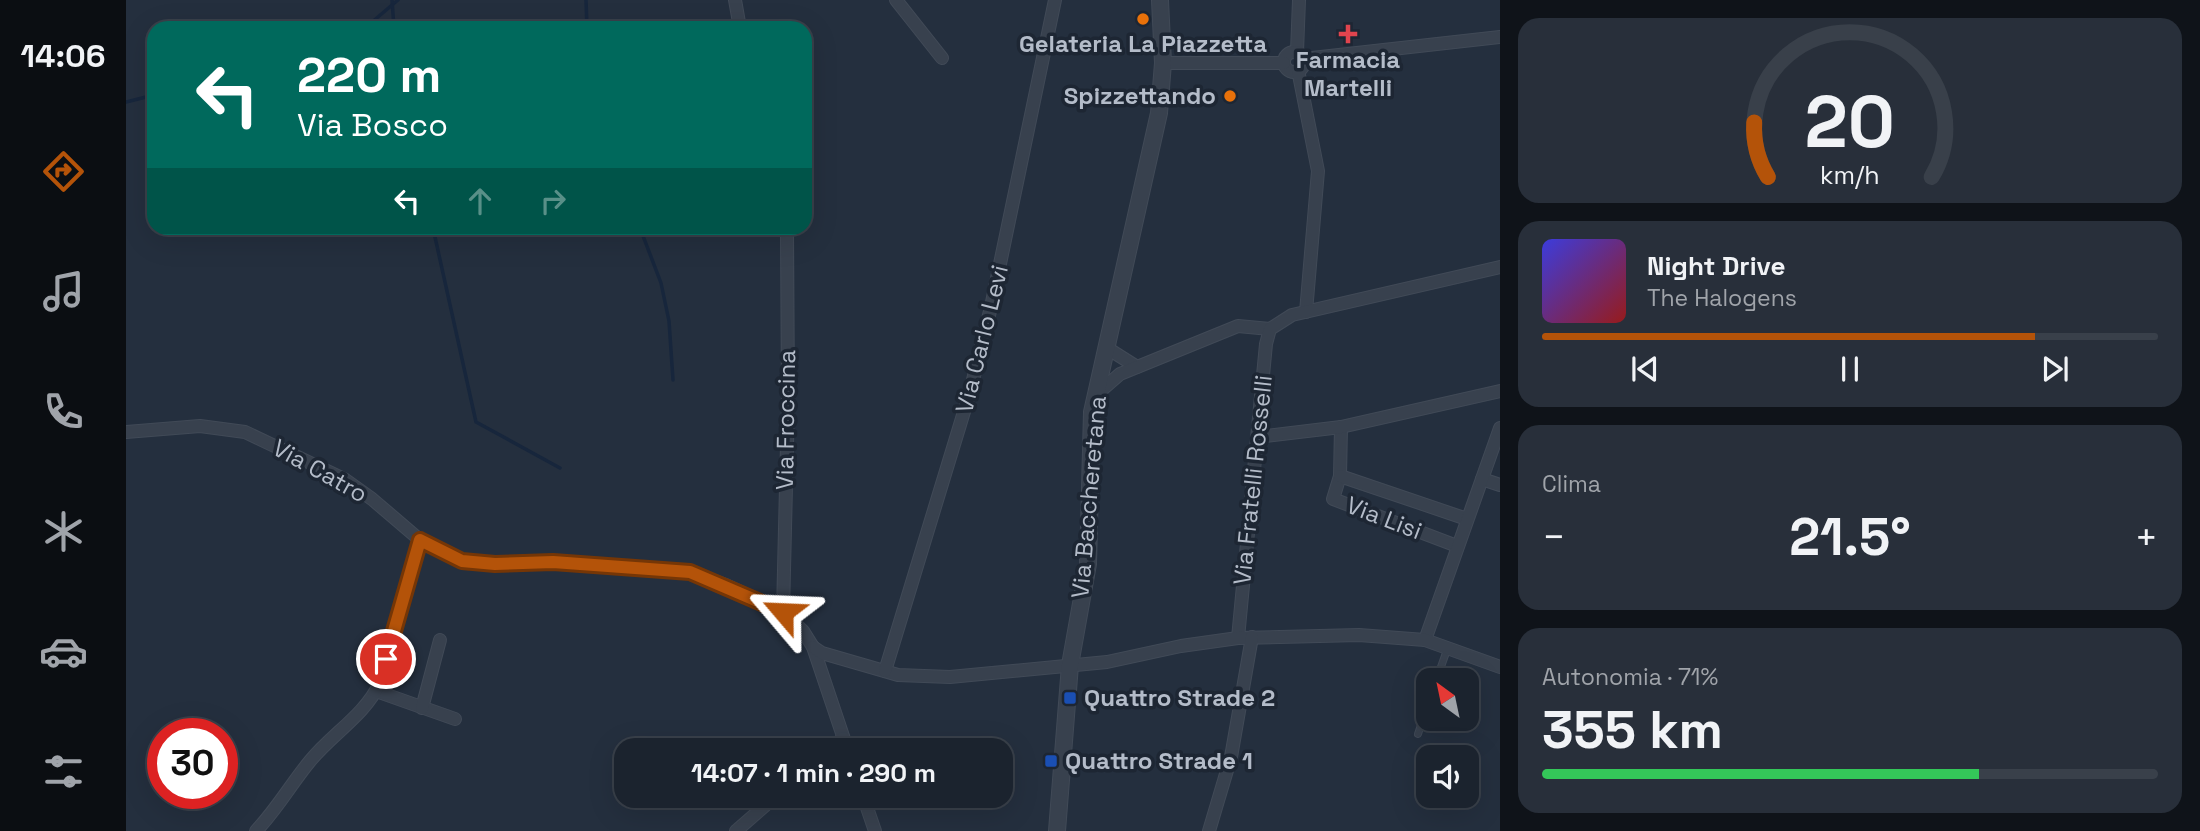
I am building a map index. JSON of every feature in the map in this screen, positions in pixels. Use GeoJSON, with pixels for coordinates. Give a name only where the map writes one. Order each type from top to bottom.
{"type":"FeatureCollection","features":[{"type":"Feature","properties":{"kind":"street"},"geometry":{"type":"LineString","coordinates":[[735,0],[739,21]]}},
{"type":"Feature","properties":{"kind":"street"},"geometry":{"type":"LineString","coordinates":[[896,0],[942,58]]}},
{"type":"Feature","properties":{"kind":"street","name":"Via Carlo Levi"},"geometry":{"type":"LineString","coordinates":[[885,671],[973,380],[1055,0]]}},
{"type":"Feature","properties":{"kind":"street","name":"Via Baccheretana"},"geometry":{"type":"LineString","coordinates":[[1057,831],[1070,665],[1088,564],[1092,412],[1153,153],[1163,63],[1160,0]]}},
{"type":"Feature","properties":{"kind":"street"},"geometry":{"type":"LineString","coordinates":[[1299,0],[1299,61],[1318,171],[1306,312]]}},
{"type":"Feature","properties":{"kind":"street"},"geometry":{"type":"LineString","coordinates":[[1163,63],[1284,63],[1288,54],[1299,61],[1500,37]]}},
{"type":"Feature","properties":{"kind":"street","name":"Via Froccina"},"geometry":{"type":"LineString","coordinates":[[783,612],[788,403],[787,235]]}},
{"type":"Feature","properties":{"kind":"street"},"geometry":{"type":"LineString","coordinates":[[1096,395],[1108,382],[1137,367],[1238,326],[1272,327],[1306,312],[1500,267]]}},
{"type":"Feature","properties":{"kind":"street","name":"Via Fratelli Rosselli"},"geometry":{"type":"LineString","coordinates":[[1238,638],[1272,327]]}},
{"type":"Feature","properties":{"kind":"street"},"geometry":{"type":"LineString","coordinates":[[1107,348],[1137,367]]}},
{"type":"Feature","properties":{"kind":"street"},"geometry":{"type":"LineString","coordinates":[[1258,437],[1341,427],[1500,391]]}},
{"type":"Feature","properties":{"kind":"street","name":"Via Catro"},"geometry":{"type":"LineString","coordinates":[[126,432],[200,426],[245,432],[344,479],[420,540],[462,561],[495,564],[553,562],[690,572],[783,612]]}},
{"type":"Feature","properties":{"kind":"street","name":"Via Lisi"},"geometry":{"type":"LineString","coordinates":[[1341,427],[1340,476],[1333,499],[1457,546]]}},
{"type":"Feature","properties":{"kind":"street"},"geometry":{"type":"LineString","coordinates":[[1426,640],[1500,428]]}},
{"type":"Feature","properties":{"kind":"street","name":"Via Lisi"},"geometry":{"type":"LineString","coordinates":[[1340,476],[1467,519]]}},
{"type":"Feature","properties":{"kind":"street"},"geometry":{"type":"LineString","coordinates":[[1482,479],[1500,485]]}},
{"type":"Feature","properties":{"kind":"street"},"geometry":{"type":"LineString","coordinates":[[256,831],[285,798],[310,761],[356,717],[376,691],[420,540]]}},
{"type":"Feature","properties":{"kind":"street"},"geometry":{"type":"LineString","coordinates":[[783,612],[813,647],[822,653],[898,675],[950,677],[1070,665],[1130,658],[1181,646],[1252,636],[1359,635],[1426,640],[1500,667]]}},
{"type":"Feature","properties":{"kind":"street"},"geometry":{"type":"LineString","coordinates":[[1209,831],[1231,757],[1252,636]]}},
{"type":"Feature","properties":{"kind":"street"},"geometry":{"type":"LineString","coordinates":[[422,708],[440,640]]}},
{"type":"Feature","properties":{"kind":"street"},"geometry":{"type":"LineString","coordinates":[[813,647],[844,738]]}},
{"type":"Feature","properties":{"kind":"street"},"geometry":{"type":"LineString","coordinates":[[376,691],[455,719]]}},
{"type":"Feature","properties":{"kind":"street"},"geometry":{"type":"LineString","coordinates":[[736,831],[762,808]]}},
{"type":"Feature","properties":{"kind":"street"},"geometry":{"type":"LineString","coordinates":[[867,808],[875,831]]}},
{"type":"Feature","properties":{"kind":"lane"},"geometry":{"type":"LineString","coordinates":[[1441,668],[1448,647]]}},
{"type":"Feature","properties":{"kind":"waterway"},"geometry":{"type":"LineString","coordinates":[[392,0],[394,21]]}},
{"type":"Feature","properties":{"kind":"waterway"},"geometry":{"type":"LineString","coordinates":[[373,21],[398,0]]}},
{"type":"Feature","properties":{"kind":"waterway"},"geometry":{"type":"LineString","coordinates":[[586,0],[587,21]]}},
{"type":"Feature","properties":{"kind":"waterway"},"geometry":{"type":"LineString","coordinates":[[126,102],[147,97]]}},
{"type":"Feature","properties":{"kind":"waterway"},"geometry":{"type":"LineString","coordinates":[[435,235],[476,422],[560,468]]}},
{"type":"Feature","properties":{"kind":"waterway"},"geometry":{"type":"LineString","coordinates":[[643,235],[661,283],[669,321],[673,380]]}},
{"type":"Feature","properties":{"kind":"place","name":"Gelateria La Piazzetta"},"geometry":{"type":"Point","coordinates":[1143,19]}},
{"type":"Feature","properties":{"kind":"place","name":"Farmacia Martelli"},"geometry":{"type":"Point","coordinates":[1348,34]}},
{"type":"Feature","properties":{"kind":"place","name":"Spizzettando"},"geometry":{"type":"Point","coordinates":[1230,96]}},
{"type":"Feature","properties":{"kind":"place","name":"Quattro Strade 2"},"geometry":{"type":"Point","coordinates":[1070,698]}},
{"type":"Feature","properties":{"kind":"place","name":"Quattro Strade 1"},"geometry":{"type":"Point","coordinates":[1051,761]}},
{"type":"Feature","properties":{"kind":"route"},"geometry":{"type":"LineString","coordinates":[[386,659],[420,540],[462,561],[495,564],[553,562],[690,572],[726,585],[783,612]]}}]}
